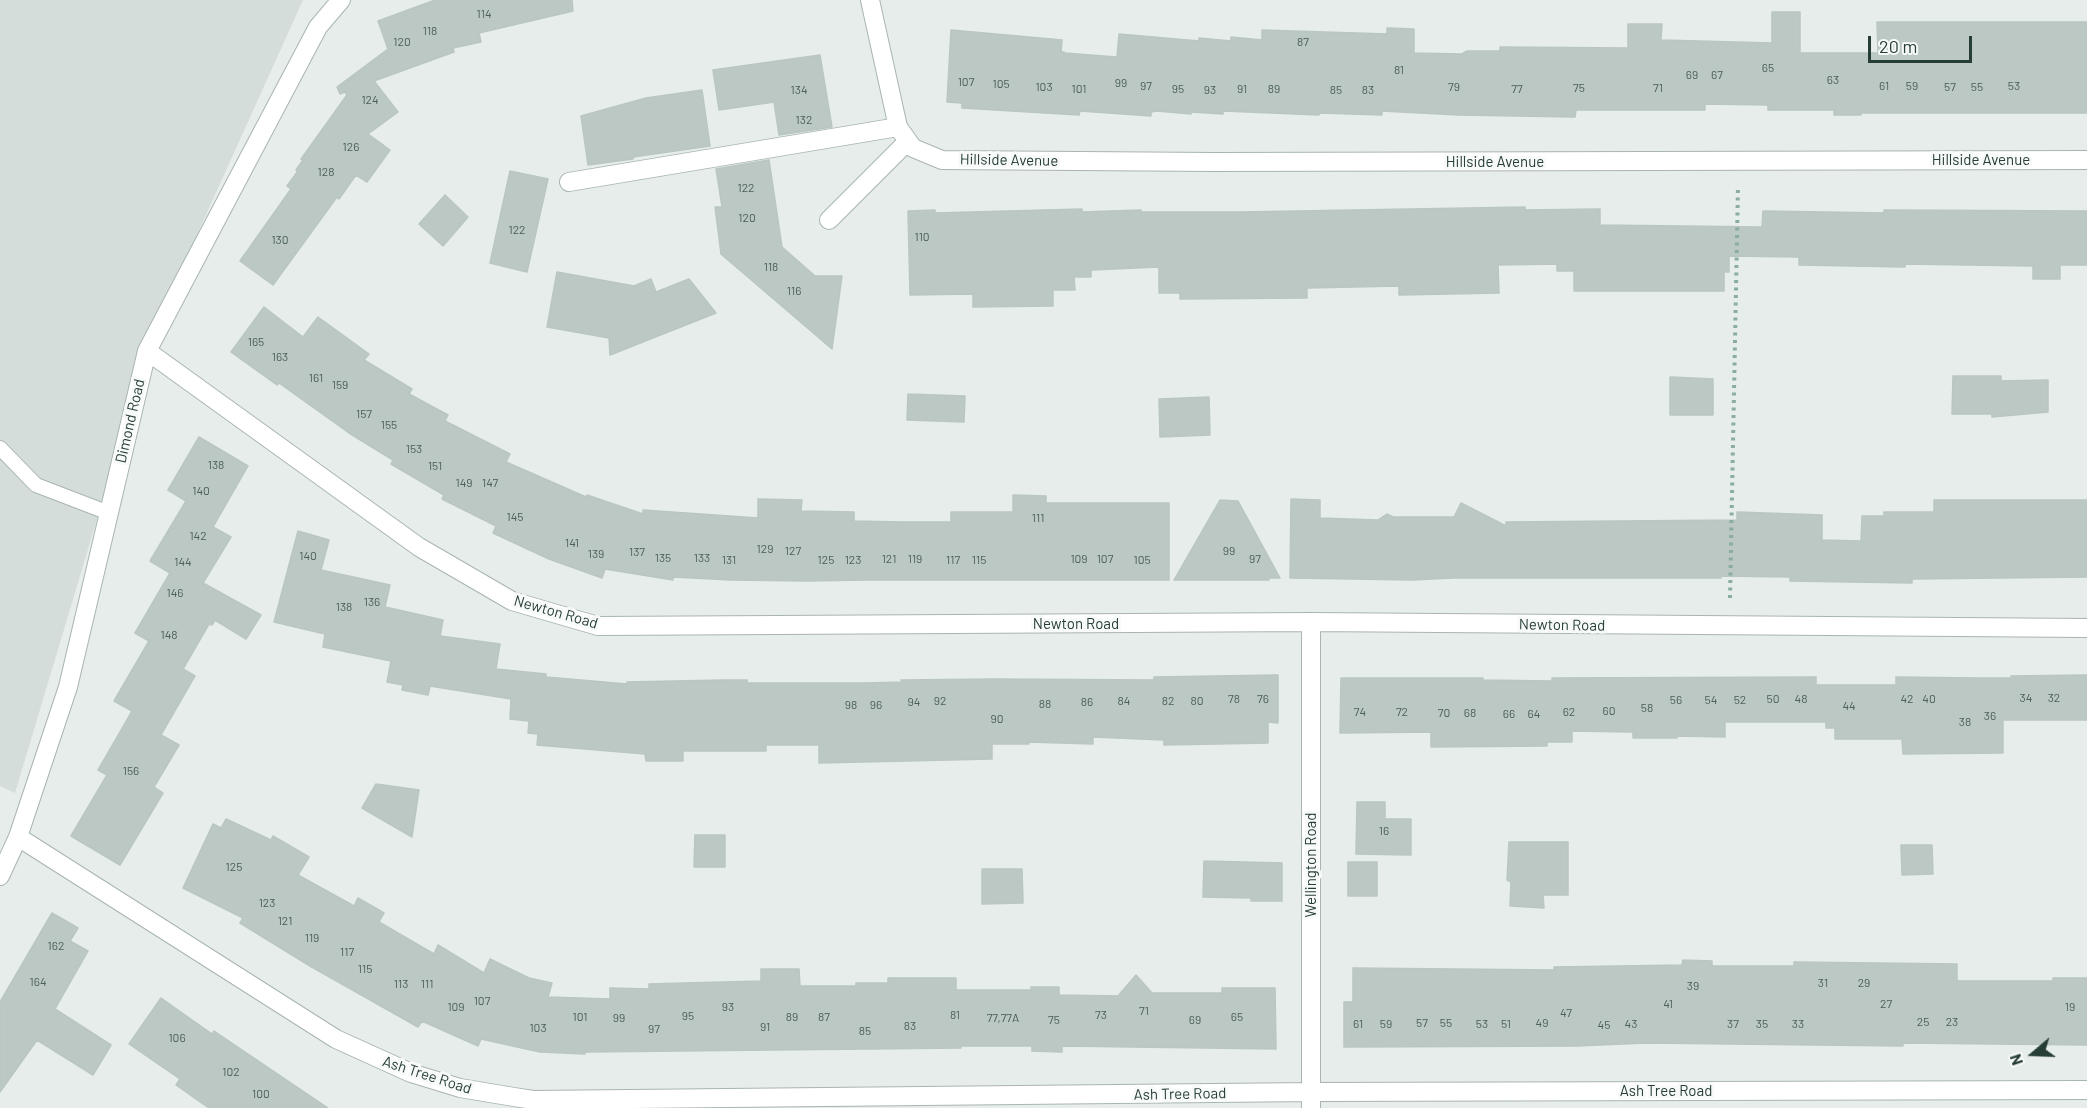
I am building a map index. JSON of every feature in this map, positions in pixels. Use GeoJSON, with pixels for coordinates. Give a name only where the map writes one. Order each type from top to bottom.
{"type":"FeatureCollection","features":[{"type":"Feature","properties":{"kind":"street","name":"Dimond Road"},"geometry":{"type":"LineString","coordinates":[[0,876],[18,837],[68,687],[147,351],[318,27],[341,0]]}},
{"type":"Feature","properties":{"kind":"street"},"geometry":{"type":"LineString","coordinates":[[870,0],[903,134]]}},
{"type":"Feature","properties":{"kind":"street"},"geometry":{"type":"LineString","coordinates":[[569,182],[903,134]]}},
{"type":"Feature","properties":{"kind":"street"},"geometry":{"type":"LineString","coordinates":[[830,220],[903,134]]}},
{"type":"Feature","properties":{"kind":"street","name":"Hillside Avenue"},"geometry":{"type":"LineString","coordinates":[[903,134],[913,148],[942,160],[1202,162],[2087,160]]}},
{"type":"Feature","properties":{"kind":"street","name":"Newton Road"},"geometry":{"type":"LineString","coordinates":[[147,351],[419,548],[512,602],[598,626],[1311,622],[2087,628]]}},
{"type":"Feature","properties":{"kind":"street","name":"Wellington Road"},"geometry":{"type":"LineString","coordinates":[[1311,622],[1311,1100]]}},
{"type":"Feature","properties":{"kind":"street","name":"Ash Tree Road"},"geometry":{"type":"LineString","coordinates":[[18,837],[336,1039],[411,1072],[460,1088],[533,1100],[1311,1100],[2087,1090]]}},
{"type":"Feature","properties":{"kind":"lane"},"geometry":{"type":"LineString","coordinates":[[0,448],[36,485],[109,513]]}},
{"type":"Feature","properties":{"kind":"path"},"geometry":{"type":"LineString","coordinates":[[1729,627],[1738,161]]}},
{"type":"Feature","properties":{"kind":"shaded area"},"geometry":{"type":"Polygon","coordinates":[[[0,0],[303,0],[153,332],[15,793],[0,786],[0,0]]]}},
{"type":"Feature","properties":{"kind":"building"},"geometry":{"type":"Polygon","coordinates":[[[435,0],[572,0],[573,11],[479,33],[481,42],[453,48],[454,52],[374,81],[398,112],[368,134],[390,150],[367,182],[356,175],[339,199],[337,197],[273,285],[240,261],[291,189],[287,186],[298,171],[296,170],[303,160],[301,159],[347,95],[345,92],[340,94],[337,87],[388,49],[378,21],[435,0]]]}},
{"type":"Feature","properties":{"kind":"building"},"geometry":{"type":"Polygon","coordinates":[[[1772,12],[1800,12],[1800,53],[1878,53],[1877,22],[2087,22],[2087,113],[1834,115],[1834,110],[1768,110],[1768,105],[1705,104],[1705,110],[1576,110],[1575,117],[1382,111],[1382,115],[1319,113],[1319,115],[1223,111],[1223,114],[1191,112],[1191,114],[1157,111],[1151,112],[1151,116],[1080,111],[1079,115],[962,108],[962,103],[947,102],[951,30],[1062,40],[1061,52],[1064,53],[1117,57],[1119,34],[1199,41],[1199,38],[1231,41],[1231,37],[1262,40],[1262,30],[1387,34],[1387,28],[1414,29],[1414,53],[1462,54],[1467,51],[1500,51],[1500,47],[1628,48],[1628,24],[1662,24],[1661,40],[1772,43],[1772,12]]]}},
{"type":"Feature","properties":{"kind":"building"},"geometry":{"type":"Polygon","coordinates":[[[820,55],[832,127],[779,135],[774,102],[719,110],[713,70],[820,55]]]}},
{"type":"Feature","properties":{"kind":"building"},"geometry":{"type":"Polygon","coordinates":[[[702,90],[710,146],[588,165],[581,116],[646,98],[702,90]]]}},
{"type":"Feature","properties":{"kind":"building"},"geometry":{"type":"Polygon","coordinates":[[[769,160],[782,247],[815,276],[842,276],[832,349],[721,254],[715,207],[722,207],[716,169],[769,160]]]}},
{"type":"Feature","properties":{"kind":"building"},"geometry":{"type":"Polygon","coordinates":[[[510,171],[548,179],[527,272],[490,263],[510,171]]]}},
{"type":"Feature","properties":{"kind":"building"},"geometry":{"type":"Polygon","coordinates":[[[445,195],[468,217],[443,246],[419,224],[445,195]]]}},
{"type":"Feature","properties":{"kind":"building"},"geometry":{"type":"Polygon","coordinates":[[[1525,207],[1525,210],[1600,209],[1600,225],[1762,227],[1763,211],[1884,213],[1884,210],[2087,211],[2087,265],[2060,265],[2060,279],[2033,279],[2033,266],[1799,265],[1799,257],[1729,256],[1729,272],[1724,272],[1724,291],[1574,291],[1574,271],[1557,271],[1557,264],[1498,265],[1499,293],[1399,295],[1399,286],[1307,288],[1307,298],[1180,299],[1180,293],[1159,293],[1159,267],[1091,270],[1091,277],[1074,277],[1075,290],[1053,290],[1053,306],[973,307],[973,294],[910,295],[908,211],[935,210],[935,213],[1082,209],[1082,212],[1141,210],[1141,212],[1241,212],[1525,207]]]}},
{"type":"Feature","properties":{"kind":"building"},"geometry":{"type":"Polygon","coordinates":[[[557,272],[634,286],[651,279],[656,292],[689,279],[716,313],[610,355],[609,338],[547,327],[557,272]]]}},
{"type":"Feature","properties":{"kind":"building"},"geometry":{"type":"Polygon","coordinates":[[[264,307],[303,337],[318,317],[369,354],[364,360],[412,389],[409,394],[448,415],[445,421],[510,454],[506,462],[586,497],[587,495],[643,514],[643,510],[758,518],[758,499],[802,500],[801,511],[854,512],[854,521],[902,522],[951,522],[951,512],[1013,512],[1013,495],[1046,496],[1046,503],[1169,503],[1169,580],[807,581],[673,577],[673,580],[605,569],[602,578],[549,559],[493,533],[496,526],[442,499],[444,495],[391,464],[393,460],[349,433],[279,383],[277,385],[231,352],[264,307]]]}},
{"type":"Feature","properties":{"kind":"building"},"geometry":{"type":"Polygon","coordinates":[[[1953,376],[2001,376],[2001,381],[2048,380],[2048,412],[1992,417],[1992,414],[1952,414],[1953,376]]]}},
{"type":"Feature","properties":{"kind":"building"},"geometry":{"type":"Polygon","coordinates":[[[1670,377],[1713,379],[1713,415],[1670,415],[1670,377]]]}},
{"type":"Feature","properties":{"kind":"building"},"geometry":{"type":"Polygon","coordinates":[[[908,394],[965,396],[964,422],[907,420],[908,394]]]}},
{"type":"Feature","properties":{"kind":"building"},"geometry":{"type":"Polygon","coordinates":[[[1209,397],[1210,435],[1160,437],[1159,399],[1209,397]]]}},
{"type":"Feature","properties":{"kind":"building"},"geometry":{"type":"Polygon","coordinates":[[[199,437],[248,466],[213,527],[231,537],[203,583],[261,615],[246,639],[215,620],[212,625],[209,624],[183,669],[195,676],[161,735],[179,745],[154,787],[163,793],[120,865],[71,836],[107,775],[98,770],[132,711],[114,701],[149,641],[135,633],[170,573],[150,561],[186,501],[168,490],[199,437]]]}},
{"type":"Feature","properties":{"kind":"building"},"geometry":{"type":"Polygon","coordinates":[[[1291,499],[1320,500],[1320,518],[1378,520],[1387,514],[1393,517],[1454,517],[1461,503],[1506,526],[1506,522],[1737,520],[1737,512],[1822,515],[1822,540],[1861,541],[1862,516],[1884,516],[1884,512],[1934,512],[1934,500],[2087,500],[2087,577],[1912,579],[1912,583],[1790,581],[1790,577],[1721,576],[1721,578],[1412,580],[1290,578],[1291,499]]]}},
{"type":"Feature","properties":{"kind":"building"},"geometry":{"type":"Polygon","coordinates":[[[1220,500],[1238,501],[1280,578],[1174,580],[1220,500]]]}},
{"type":"Feature","properties":{"kind":"building"},"geometry":{"type":"Polygon","coordinates":[[[298,531],[329,540],[321,570],[390,585],[385,607],[443,620],[440,636],[500,644],[496,669],[546,674],[546,677],[627,684],[627,682],[723,680],[747,680],[747,683],[864,683],[902,682],[901,680],[995,679],[1154,680],[1154,677],[1278,675],[1278,723],[1268,722],[1268,743],[1164,745],[1164,740],[1093,737],[1093,744],[1029,742],[1029,744],[992,744],[992,759],[819,763],[819,745],[766,745],[766,751],[683,751],[683,761],[646,761],[645,754],[537,745],[538,734],[528,733],[529,721],[510,719],[511,699],[430,686],[428,695],[402,690],[403,685],[387,682],[391,661],[323,647],[325,634],[274,622],[298,531]]]}},
{"type":"Feature","properties":{"kind":"building"},"geometry":{"type":"Polygon","coordinates":[[[2087,675],[2087,720],[2003,720],[2003,753],[1903,754],[1902,739],[1835,739],[1835,728],[1826,728],[1826,722],[1725,722],[1725,737],[1633,738],[1633,732],[1572,731],[1572,742],[1547,742],[1547,746],[1431,747],[1431,732],[1340,733],[1341,678],[1483,678],[1483,680],[1552,681],[1552,678],[1816,677],[1816,685],[1896,685],[1896,677],[2011,678],[2011,676],[2087,675]]]}},
{"type":"Feature","properties":{"kind":"building"},"geometry":{"type":"Polygon","coordinates":[[[376,784],[419,790],[412,837],[362,808],[376,784]]]}},
{"type":"Feature","properties":{"kind":"building"},"geometry":{"type":"Polygon","coordinates":[[[1357,802],[1385,802],[1385,819],[1411,819],[1411,855],[1356,854],[1357,802]]]}},
{"type":"Feature","properties":{"kind":"building"},"geometry":{"type":"Polygon","coordinates":[[[226,819],[271,840],[273,836],[309,857],[298,875],[354,906],[358,898],[384,913],[379,922],[434,954],[438,945],[484,973],[490,959],[529,978],[552,983],[548,997],[610,999],[610,988],[649,989],[649,984],[761,981],[761,969],[799,969],[800,986],[856,986],[856,983],[888,983],[888,978],[956,978],[956,990],[1031,990],[1031,987],[1059,987],[1059,995],[1118,996],[1136,975],[1152,993],[1222,993],[1222,988],[1275,988],[1276,1049],[1062,1046],[1062,1052],[1032,1051],[1032,1046],[961,1046],[961,1048],[585,1052],[585,1054],[540,1052],[481,1039],[478,1046],[422,1021],[418,1027],[310,966],[240,923],[243,918],[183,888],[213,824],[221,828],[226,819]]]}},
{"type":"Feature","properties":{"kind":"building"},"geometry":{"type":"Polygon","coordinates":[[[695,835],[725,835],[725,867],[694,867],[695,835]]]}},
{"type":"Feature","properties":{"kind":"building"},"geometry":{"type":"Polygon","coordinates":[[[1509,842],[1568,842],[1568,895],[1543,895],[1544,908],[1510,906],[1511,882],[1507,880],[1509,842]]]}},
{"type":"Feature","properties":{"kind":"building"},"geometry":{"type":"Polygon","coordinates":[[[1901,845],[1932,845],[1933,874],[1902,875],[1901,845]]]}},
{"type":"Feature","properties":{"kind":"building"},"geometry":{"type":"Polygon","coordinates":[[[1204,861],[1282,863],[1282,901],[1203,897],[1204,861]]]}},
{"type":"Feature","properties":{"kind":"building"},"geometry":{"type":"Polygon","coordinates":[[[1348,862],[1377,862],[1377,896],[1348,896],[1348,862]]]}},
{"type":"Feature","properties":{"kind":"building"},"geometry":{"type":"Polygon","coordinates":[[[982,869],[1022,869],[1023,903],[982,904],[982,869]]]}},
{"type":"Feature","properties":{"kind":"building"},"geometry":{"type":"Polygon","coordinates":[[[52,913],[78,928],[70,941],[88,951],[55,1009],[111,1045],[93,1075],[37,1040],[0,1092],[0,1002],[52,913]]]}},
{"type":"Feature","properties":{"kind":"building"},"geometry":{"type":"Polygon","coordinates":[[[1683,960],[1712,961],[1712,966],[1794,966],[1794,962],[1957,964],[1957,981],[2053,981],[2053,978],[2087,978],[2087,1045],[1903,1043],[1903,1046],[1646,1043],[1577,1046],[1344,1047],[1344,1002],[1353,1002],[1353,968],[1554,970],[1554,967],[1682,965],[1683,960]]]}},
{"type":"Feature","properties":{"kind":"building"},"geometry":{"type":"Polygon","coordinates":[[[161,998],[212,1034],[214,1031],[328,1108],[209,1108],[176,1085],[180,1079],[129,1044],[161,998]]]}}]}
